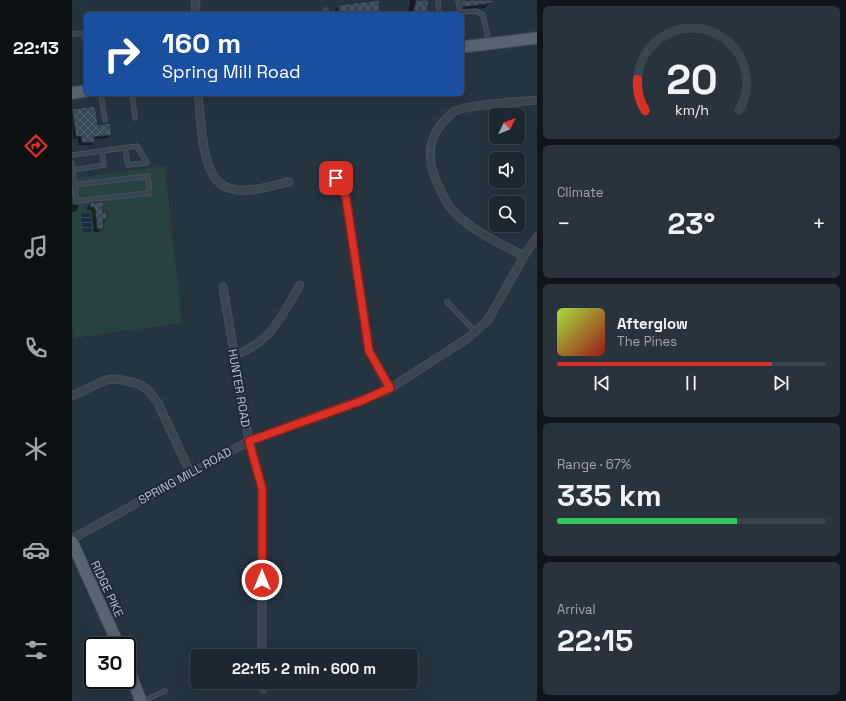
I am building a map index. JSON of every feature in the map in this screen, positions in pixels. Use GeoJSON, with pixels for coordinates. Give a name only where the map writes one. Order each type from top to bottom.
{"type":"FeatureCollection","features":[{"type":"Feature","properties":{"kind":"main road"},"geometry":{"type":"LineString","coordinates":[[464,46],[537,38]]}},
{"type":"Feature","properties":{"kind":"main road"},"geometry":{"type":"LineString","coordinates":[[72,93],[84,92]]}},
{"type":"Feature","properties":{"kind":"main road","name":"RIDGE PIKE"},"geometry":{"type":"LineString","coordinates":[[72,540],[115,637]]}},
{"type":"Feature","properties":{"kind":"main road"},"geometry":{"type":"LineString","coordinates":[[136,687],[142,701]]}},
{"type":"Feature","properties":{"kind":"street"},"geometry":{"type":"LineString","coordinates":[[195,12],[196,0]]}},
{"type":"Feature","properties":{"kind":"street"},"geometry":{"type":"LineString","coordinates":[[198,96],[207,161],[211,173],[221,184],[229,188],[252,190],[290,182]]}},
{"type":"Feature","properties":{"kind":"street"},"geometry":{"type":"LineString","coordinates":[[524,256],[478,230],[456,214],[448,204],[438,186],[430,164],[430,148],[434,135],[443,122],[455,111],[537,100]]}},
{"type":"Feature","properties":{"kind":"street"},"geometry":{"type":"LineString","coordinates":[[336,178],[346,198],[369,351],[390,388]]}},
{"type":"Feature","properties":{"kind":"street","name":"SPRING MILL ROAD"},"geometry":{"type":"LineString","coordinates":[[72,540],[190,472],[249,441],[361,401],[390,388],[468,338],[488,320],[537,236]]}},
{"type":"Feature","properties":{"kind":"street"},"geometry":{"type":"LineString","coordinates":[[233,356],[246,351],[270,334],[300,285]]}},
{"type":"Feature","properties":{"kind":"street","name":"HUNTER ROAD"},"geometry":{"type":"LineString","coordinates":[[222,287],[249,441],[262,488],[262,649]]}},
{"type":"Feature","properties":{"kind":"street"},"geometry":{"type":"LineString","coordinates":[[72,396],[106,380],[117,378],[139,384],[148,390],[158,403],[190,472]]}},
{"type":"Feature","properties":{"kind":"lane"},"geometry":{"type":"LineString","coordinates":[[438,0],[439,12]]}},
{"type":"Feature","properties":{"kind":"lane"},"geometry":{"type":"LineString","coordinates":[[458,0],[460,12],[476,11],[483,14],[489,43]]}},
{"type":"Feature","properties":{"kind":"lane"},"geometry":{"type":"LineString","coordinates":[[72,34],[84,32]]}},
{"type":"Feature","properties":{"kind":"lane"},"geometry":{"type":"LineString","coordinates":[[101,96],[105,120]]}},
{"type":"Feature","properties":{"kind":"lane"},"geometry":{"type":"LineString","coordinates":[[132,96],[135,118]]}},
{"type":"Feature","properties":{"kind":"lane"},"geometry":{"type":"LineString","coordinates":[[72,154],[137,146],[147,163],[128,165],[125,148]]}},
{"type":"Feature","properties":{"kind":"lane"},"geometry":{"type":"LineString","coordinates":[[73,170],[104,166],[102,151]]}},
{"type":"Feature","properties":{"kind":"lane"},"geometry":{"type":"LineString","coordinates":[[72,163],[73,170],[73,185],[74,195],[76,201],[150,193],[148,176],[73,185]]}},
{"type":"Feature","properties":{"kind":"lane"},"geometry":{"type":"LineString","coordinates":[[447,302],[475,331]]}},
{"type":"Feature","properties":{"kind":"lane"},"geometry":{"type":"LineString","coordinates":[[142,701],[165,691]]}},
{"type":"Feature","properties":{"kind":"green space"},"geometry":{"type":"Polygon","coordinates":[[[165,166],[182,323],[74,338],[72,327],[72,178],[165,166]]]}},
{"type":"Feature","properties":{"kind":"water"},"geometry":{"type":"Polygon","coordinates":[[[90,213],[92,231],[85,234],[83,232],[81,214],[90,213]]]}},
{"type":"Feature","properties":{"kind":"building"},"geometry":{"type":"Polygon","coordinates":[[[379,0],[380,12],[339,12],[338,5],[379,0]]]}},
{"type":"Feature","properties":{"kind":"building"},"geometry":{"type":"Polygon","coordinates":[[[416,0],[429,0],[427,12],[413,12],[416,0]]]}},
{"type":"Feature","properties":{"kind":"building"},"geometry":{"type":"Polygon","coordinates":[[[461,0],[493,0],[494,3],[462,7],[461,0]]]}},
{"type":"Feature","properties":{"kind":"building"},"geometry":{"type":"Polygon","coordinates":[[[95,106],[98,125],[110,123],[112,135],[94,137],[95,142],[82,143],[81,136],[76,137],[72,109],[95,106]]]}},
{"type":"Feature","properties":{"kind":"building"},"geometry":{"type":"Polygon","coordinates":[[[105,202],[106,206],[103,206],[103,212],[107,211],[107,220],[103,220],[104,229],[97,229],[95,209],[94,207],[90,208],[90,203],[105,202]]]}},
{"type":"Feature","properties":{"kind":"route"},"geometry":{"type":"LineString","coordinates":[[262,580],[262,488],[249,441],[361,401],[390,388],[369,351],[346,198],[336,178]]}}]}
